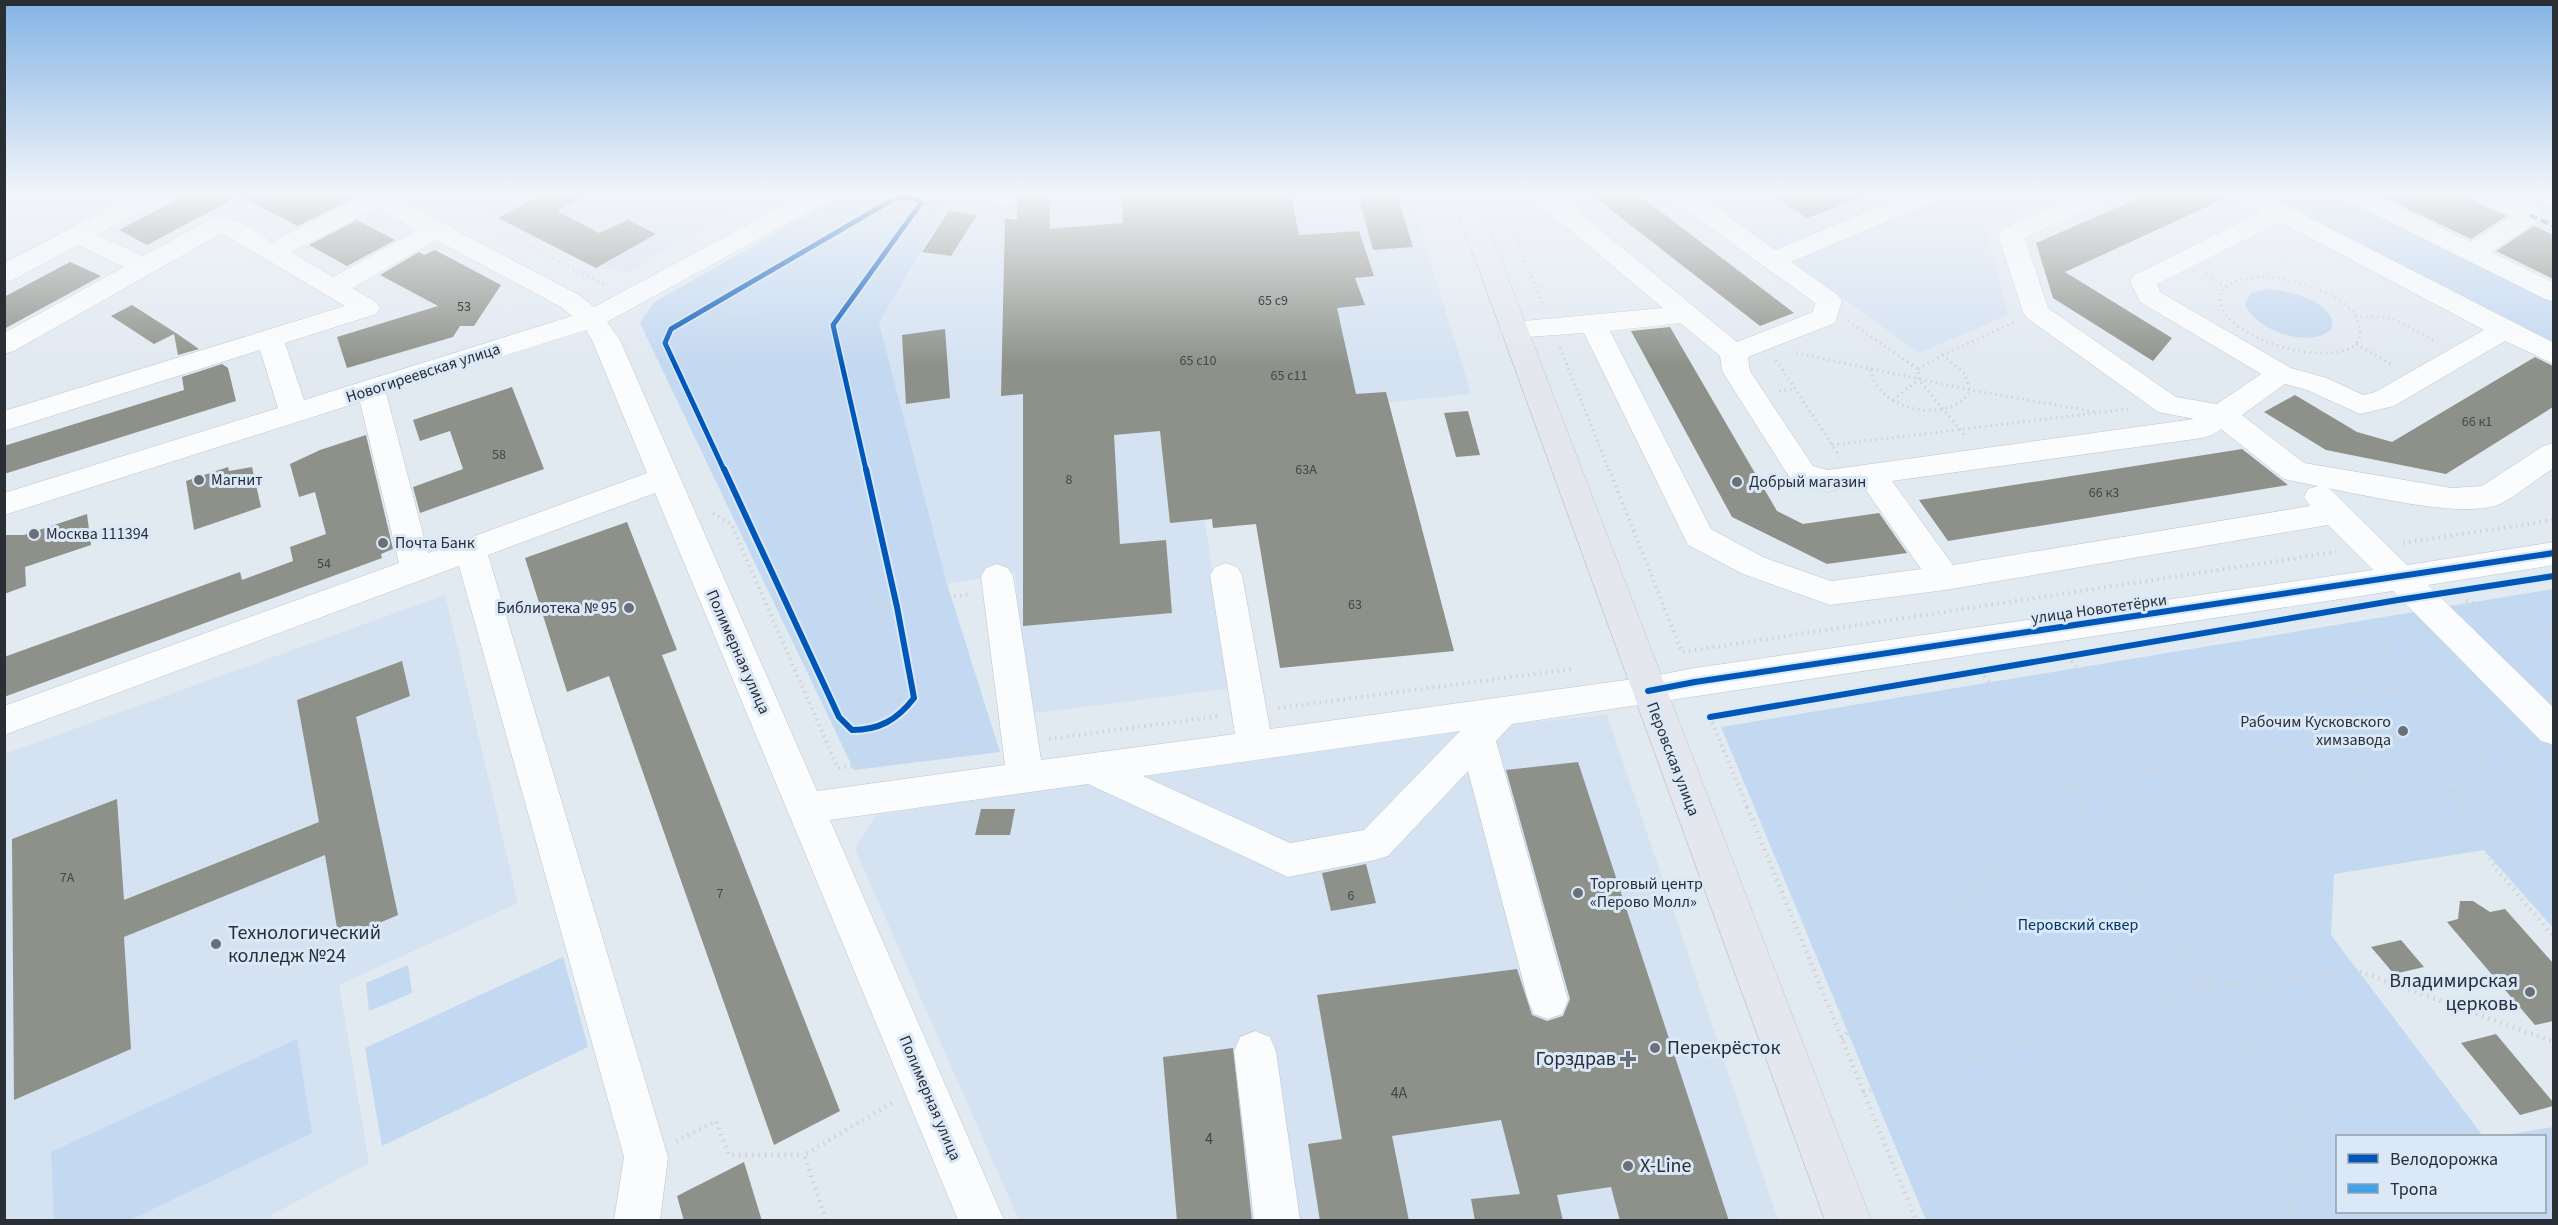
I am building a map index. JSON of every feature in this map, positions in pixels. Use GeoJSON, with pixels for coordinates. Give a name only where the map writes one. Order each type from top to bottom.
{"type":"FeatureCollection","features":[{"type":"Feature","properties":{"kind":"main road","name":"Перовская улица"},"geometry":{"type":"LineString","coordinates":[[1485,252],[1848,1221]]}},
{"type":"Feature","properties":{"kind":"street"},"geometry":{"type":"LineString","coordinates":[[7,271],[44,252]]}},
{"type":"Feature","properties":{"kind":"street"},"geometry":{"type":"LineString","coordinates":[[114,252],[145,267]]}},
{"type":"Feature","properties":{"kind":"street"},"geometry":{"type":"LineString","coordinates":[[4,345],[172,252]]}},
{"type":"Feature","properties":{"kind":"street"},"geometry":{"type":"LineString","coordinates":[[4,421],[367,308],[272,252]]}},
{"type":"Feature","properties":{"kind":"street"},"geometry":{"type":"LineString","coordinates":[[332,288],[395,252]]}},
{"type":"Feature","properties":{"kind":"street","name":"Полимерная улица"},"geometry":{"type":"LineString","coordinates":[[479,252],[570,301],[592,319],[606,340],[714,599],[807,808],[981,1221]]}},
{"type":"Feature","properties":{"kind":"street","name":"Новогиреевская улица"},"geometry":{"type":"LineString","coordinates":[[4,504],[592,319],[715,252]]}},
{"type":"Feature","properties":{"kind":"street"},"geometry":{"type":"LineString","coordinates":[[1612,252],[1687,314],[1752,348]]}},
{"type":"Feature","properties":{"kind":"street"},"geometry":{"type":"LineString","coordinates":[[1776,252],[1782,256]]}},
{"type":"Feature","properties":{"kind":"street"},"geometry":{"type":"LineString","coordinates":[[1778,252],[1829,301],[1825,317],[1752,348],[1736,371],[1802,472],[1827,481],[2202,428],[2281,374]]}},
{"type":"Feature","properties":{"kind":"street"},"geometry":{"type":"LineString","coordinates":[[1782,256],[1791,252]]}},
{"type":"Feature","properties":{"kind":"street"},"geometry":{"type":"LineString","coordinates":[[2017,252],[2036,312],[2168,405],[2223,415],[2295,472],[2368,547],[2420,589],[2553,731]]}},
{"type":"Feature","properties":{"kind":"street"},"geometry":{"type":"LineString","coordinates":[[2200,252],[2143,281],[2149,296],[2281,374],[2317,384],[2360,405],[2384,399],[2504,330]]}},
{"type":"Feature","properties":{"kind":"street"},"geometry":{"type":"LineString","coordinates":[[2356,252],[2553,356]]}},
{"type":"Feature","properties":{"kind":"street"},"geometry":{"type":"LineString","coordinates":[[2472,253],[2553,293]]}},
{"type":"Feature","properties":{"kind":"street"},"geometry":{"type":"LineString","coordinates":[[1514,330],[1687,314]]}},
{"type":"Feature","properties":{"kind":"street"},"geometry":{"type":"LineString","coordinates":[[1593,324],[1699,537],[1754,566],[1830,593],[1945,578],[2334,513]]}},
{"type":"Feature","properties":{"kind":"street"},"geometry":{"type":"LineString","coordinates":[[270,339],[294,413]]}},
{"type":"Feature","properties":{"kind":"street"},"geometry":{"type":"LineString","coordinates":[[370,389],[416,570]]}},
{"type":"Feature","properties":{"kind":"street"},"geometry":{"type":"LineString","coordinates":[[2295,472],[2452,499],[2470,498],[2489,496],[2553,453]]}},
{"type":"Feature","properties":{"kind":"street"},"geometry":{"type":"LineString","coordinates":[[1862,476],[1945,578]]}},
{"type":"Feature","properties":{"kind":"street"},"geometry":{"type":"LineString","coordinates":[[4,721],[664,478]]}},
{"type":"Feature","properties":{"kind":"street"},"geometry":{"type":"LineString","coordinates":[[470,549],[646,1156],[637,1221]]}},
{"type":"Feature","properties":{"kind":"street","name":"улица Новотетёрки"},"geometry":{"type":"LineString","coordinates":[[807,808],[1024,760],[1089,768],[1252,728],[1503,710],[1648,691],[1695,682],[2420,589],[2553,553]]}},
{"type":"Feature","properties":{"kind":"street"},"geometry":{"type":"LineString","coordinates":[[1226,575],[1252,728]]}},
{"type":"Feature","properties":{"kind":"street"},"geometry":{"type":"LineString","coordinates":[[999,582],[1024,760]]}},
{"type":"Feature","properties":{"kind":"street"},"geometry":{"type":"LineString","coordinates":[[1089,768],[1288,860],[1375,844],[1503,710]]}},
{"type":"Feature","properties":{"kind":"street"},"geometry":{"type":"LineString","coordinates":[[1477,737],[1548,1000]]}},
{"type":"Feature","properties":{"kind":"street"},"geometry":{"type":"LineString","coordinates":[[1255,1051],[1277,1221]]}},
{"type":"Feature","properties":{"kind":"path"},"geometry":{"type":"LineString","coordinates":[[540,252],[612,288]]}},
{"type":"Feature","properties":{"kind":"path"},"geometry":{"type":"LineString","coordinates":[[1521,252],[1682,652],[2553,520]]}},
{"type":"Feature","properties":{"kind":"path"},"geometry":{"type":"LineString","coordinates":[[2267,276],[2312,286],[2332,297],[2358,321],[2361,334],[2356,344],[2343,351],[2325,354],[2303,353],[2279,348],[2256,338],[2237,326],[2225,313],[2219,301],[2222,290],[2231,281],[2267,276]]}},
{"type":"Feature","properties":{"kind":"path"},"geometry":{"type":"LineString","coordinates":[[663,307],[799,324],[815,332],[828,344],[910,757]]}},
{"type":"Feature","properties":{"kind":"path"},"geometry":{"type":"LineString","coordinates":[[688,318],[707,307]]}},
{"type":"Feature","properties":{"kind":"path"},"geometry":{"type":"LineString","coordinates":[[1828,307],[1918,369]]}},
{"type":"Feature","properties":{"kind":"path"},"geometry":{"type":"LineString","coordinates":[[1918,369],[2036,312]]}},
{"type":"Feature","properties":{"kind":"path"},"geometry":{"type":"LineString","coordinates":[[716,315],[754,420],[837,587],[851,603],[872,609],[897,607],[999,582]]}},
{"type":"Feature","properties":{"kind":"path"},"geometry":{"type":"LineString","coordinates":[[2354,316],[2392,318],[2462,355]]}},
{"type":"Feature","properties":{"kind":"path"},"geometry":{"type":"LineString","coordinates":[[2356,344],[2419,380]]}},
{"type":"Feature","properties":{"kind":"path"},"geometry":{"type":"LineString","coordinates":[[1752,348],[2096,412]]}},
{"type":"Feature","properties":{"kind":"path"},"geometry":{"type":"LineString","coordinates":[[1752,348],[1832,445],[1862,476]]}},
{"type":"Feature","properties":{"kind":"path"},"geometry":{"type":"LineString","coordinates":[[1869,370],[1872,380],[1880,391],[1893,400],[1918,409],[1944,410],[1958,406],[1967,399],[1971,390],[1969,380],[1962,370],[1943,355]]}},
{"type":"Feature","properties":{"kind":"path"},"geometry":{"type":"LineString","coordinates":[[1918,369],[1919,380],[1985,458]]}},
{"type":"Feature","properties":{"kind":"path"},"geometry":{"type":"LineString","coordinates":[[1893,400],[1919,380]]}},
{"type":"Feature","properties":{"kind":"path"},"geometry":{"type":"LineString","coordinates":[[1832,445],[2168,405]]}},
{"type":"Feature","properties":{"kind":"path"},"geometry":{"type":"LineString","coordinates":[[709,505],[714,516],[731,524],[838,768],[910,757],[1024,760],[1252,728],[1572,669]]}},
{"type":"Feature","properties":{"kind":"path"},"geometry":{"type":"LineString","coordinates":[[2420,589],[2553,632]]}},
{"type":"Feature","properties":{"kind":"path"},"geometry":{"type":"LineString","coordinates":[[895,595],[900,618]]}},
{"type":"Feature","properties":{"kind":"path"},"geometry":{"type":"LineString","coordinates":[[2383,630],[2396,689]]}},
{"type":"Feature","properties":{"kind":"path"},"geometry":{"type":"LineString","coordinates":[[2058,658],[2080,654]]}},
{"type":"Feature","properties":{"kind":"path"},"geometry":{"type":"LineString","coordinates":[[2068,656],[2153,769]]}},
{"type":"Feature","properties":{"kind":"path"},"geometry":{"type":"LineString","coordinates":[[1973,672],[1992,669]]}},
{"type":"Feature","properties":{"kind":"path"},"geometry":{"type":"LineString","coordinates":[[1981,671],[2067,786],[2296,1115],[2292,1221]]}},
{"type":"Feature","properties":{"kind":"path"},"geometry":{"type":"LineString","coordinates":[[2363,689],[2396,689],[2433,703],[2464,726],[2482,753],[2483,766],[2480,777],[2472,785],[2451,791],[2424,789],[2405,783],[2369,763],[2355,750],[2345,736],[2339,717],[2343,701],[2351,693],[2363,689]]}},
{"type":"Feature","properties":{"kind":"path"},"geometry":{"type":"LineString","coordinates":[[892,720],[902,715],[908,707]]}},
{"type":"Feature","properties":{"kind":"path"},"geometry":{"type":"LineString","coordinates":[[1721,715],[1710,717],[1916,1221]]}},
{"type":"Feature","properties":{"kind":"path"},"geometry":{"type":"LineString","coordinates":[[1842,1039],[2067,786],[2345,736]]}},
{"type":"Feature","properties":{"kind":"path"},"geometry":{"type":"LineString","coordinates":[[2209,987],[2369,763]]}},
{"type":"Feature","properties":{"kind":"path"},"geometry":{"type":"LineString","coordinates":[[2451,791],[2497,870],[2553,937]]}},
{"type":"Feature","properties":{"kind":"path"},"geometry":{"type":"LineString","coordinates":[[1863,1092],[2209,987],[2358,971],[2553,1042]]}},
{"type":"Feature","properties":{"kind":"path"},"geometry":{"type":"LineString","coordinates":[[646,1156],[716,1121],[729,1155],[804,1155],[901,1097]]}},
{"type":"Feature","properties":{"kind":"path"},"geometry":{"type":"LineString","coordinates":[[804,1155],[826,1221]]}},
{"type":"Feature","properties":{"kind":"shaded area"},"geometry":{"type":"Polygon","coordinates":[[[577,252],[661,252],[625,274],[577,252]]]}},
{"type":"Feature","properties":{"kind":"shaded area"},"geometry":{"type":"Polygon","coordinates":[[[921,252],[1428,252],[1471,394],[1189,422],[1231,688],[1028,714],[1015,572],[947,584],[879,323],[921,252]]]}},
{"type":"Feature","properties":{"kind":"shaded area"},"geometry":{"type":"Polygon","coordinates":[[[1779,252],[1992,252],[2008,315],[1919,353],[1779,252]]]}},
{"type":"Feature","properties":{"kind":"shaded area","name":"Технологический колледж №24"},"geometry":{"type":"Polygon","coordinates":[[[445,595],[518,903],[339,985],[369,1163],[271,1215],[272,1220],[5,1220],[5,754],[445,595]]]}},
{"type":"Feature","properties":{"kind":"shaded area"},"geometry":{"type":"Polygon","coordinates":[[[1607,715],[1778,1220],[1019,1220],[855,849],[876,815],[1468,728],[1607,715]]]}},
{"type":"Feature","properties":{"kind":"green space"},"geometry":{"type":"Polygon","coordinates":[[[742,252],[921,252],[879,323],[947,584],[1000,752],[854,770],[640,323],[653,303],[742,252]]]}},
{"type":"Feature","properties":{"kind":"green space"},"geometry":{"type":"Polygon","coordinates":[[[2364,252],[2454,252],[2553,302],[2553,351],[2364,252]]]}},
{"type":"Feature","properties":{"kind":"green space"},"geometry":{"type":"Polygon","coordinates":[[[2269,289],[2299,295],[2319,304],[2327,311],[2332,328],[2323,335],[2311,338],[2284,334],[2271,329],[2260,322],[2245,304],[2251,293],[2269,289]]]}},
{"type":"Feature","properties":{"kind":"green space","name":"Перовский сквер"},"geometry":{"type":"Polygon","coordinates":[[[2553,589],[2553,928],[2484,850],[2334,874],[2331,935],[2482,1135],[2336,1135],[2336,1213],[2546,1213],[2546,1135],[2506,1135],[2553,1127],[2553,1220],[1926,1220],[1721,727],[2553,589]]]}},
{"type":"Feature","properties":{"kind":"green space"},"geometry":{"type":"Polygon","coordinates":[[[563,957],[588,1047],[382,1146],[365,1048],[563,957]]]}},
{"type":"Feature","properties":{"kind":"green space"},"geometry":{"type":"Polygon","coordinates":[[[408,965],[412,993],[369,1011],[366,983],[408,965]]]}},
{"type":"Feature","properties":{"kind":"green space"},"geometry":{"type":"Polygon","coordinates":[[[297,1039],[312,1133],[130,1220],[54,1220],[51,1152],[297,1039]]]}},
{"type":"Feature","properties":{"kind":"building"},"geometry":{"type":"Polygon","coordinates":[[[322,252],[373,252],[347,266],[322,252]]]}},
{"type":"Feature","properties":{"kind":"building"},"geometry":{"type":"Polygon","coordinates":[[[419,252],[424,255],[439,252],[501,285],[474,326],[460,326],[453,337],[347,368],[337,337],[438,306],[380,275],[419,252]]]}},
{"type":"Feature","properties":{"kind":"building"},"geometry":{"type":"Polygon","coordinates":[[[565,252],[624,252],[596,268],[565,252]]]}},
{"type":"Feature","properties":{"kind":"building"},"geometry":{"type":"Polygon","coordinates":[[[923,252],[953,252],[951,256],[923,252]]]}},
{"type":"Feature","properties":{"kind":"building"},"geometry":{"type":"Polygon","coordinates":[[[1004,252],[1366,252],[1374,276],[1355,278],[1365,305],[1337,308],[1356,394],[1386,392],[1454,651],[1280,668],[1256,524],[1213,528],[1212,519],[1170,523],[1160,431],[1114,435],[1120,544],[1166,540],[1172,613],[1023,626],[1023,394],[1001,396],[1004,252]]]}},
{"type":"Feature","properties":{"kind":"building"},"geometry":{"type":"Polygon","coordinates":[[[1665,252],[1714,252],[1794,313],[1760,326],[1665,252]]]}},
{"type":"Feature","properties":{"kind":"building"},"geometry":{"type":"Polygon","coordinates":[[[2039,252],[2108,252],[2065,272],[2172,338],[2153,361],[2053,298],[2039,252]]]}},
{"type":"Feature","properties":{"kind":"building"},"geometry":{"type":"Polygon","coordinates":[[[2498,252],[2553,252],[2553,279],[2498,252]]]}},
{"type":"Feature","properties":{"kind":"building"},"geometry":{"type":"Polygon","coordinates":[[[70,262],[101,276],[4,329],[4,297],[70,262]]]}},
{"type":"Feature","properties":{"kind":"building"},"geometry":{"type":"Polygon","coordinates":[[[132,305],[199,349],[178,355],[174,334],[154,344],[111,316],[132,305]]]}},
{"type":"Feature","properties":{"kind":"building"},"geometry":{"type":"Polygon","coordinates":[[[1670,327],[1777,511],[1803,524],[1879,513],[1907,553],[1827,564],[1732,517],[1631,331],[1670,327]]]}},
{"type":"Feature","properties":{"kind":"building"},"geometry":{"type":"Polygon","coordinates":[[[945,329],[950,398],[906,404],[902,335],[945,329]]]}},
{"type":"Feature","properties":{"kind":"building"},"geometry":{"type":"Polygon","coordinates":[[[2535,357],[2553,366],[2553,407],[2446,474],[2326,450],[2264,412],[2295,395],[2357,432],[2392,442],[2535,357]]]}},
{"type":"Feature","properties":{"kind":"building"},"geometry":{"type":"Polygon","coordinates":[[[222,364],[228,368],[236,401],[4,474],[4,446],[184,390],[182,377],[222,364]]]}},
{"type":"Feature","properties":{"kind":"building"},"geometry":{"type":"Polygon","coordinates":[[[512,387],[544,469],[420,513],[413,487],[463,469],[450,431],[420,441],[413,420],[512,387]]]}},
{"type":"Feature","properties":{"kind":"building"},"geometry":{"type":"Polygon","coordinates":[[[1468,411],[1480,455],[1456,457],[1444,413],[1468,411]]]}},
{"type":"Feature","properties":{"kind":"building"},"geometry":{"type":"Polygon","coordinates":[[[366,435],[393,549],[381,554],[382,558],[4,697],[4,657],[240,572],[242,580],[293,561],[290,547],[326,534],[315,492],[299,497],[290,464],[320,450],[366,435]]]}},
{"type":"Feature","properties":{"kind":"building"},"geometry":{"type":"Polygon","coordinates":[[[2242,449],[2288,485],[1948,541],[1919,500],[2242,449]]]}},
{"type":"Feature","properties":{"kind":"building"},"geometry":{"type":"Polygon","coordinates":[[[228,467],[229,471],[252,467],[261,507],[194,530],[186,481],[228,467]]]}},
{"type":"Feature","properties":{"kind":"building"},"geometry":{"type":"Polygon","coordinates":[[[87,514],[91,545],[25,567],[26,586],[4,594],[4,535],[24,535],[87,514]]]}},
{"type":"Feature","properties":{"kind":"building"},"geometry":{"type":"Polygon","coordinates":[[[627,522],[677,650],[662,655],[840,1111],[774,1145],[609,676],[567,692],[525,558],[627,522]]]}},
{"type":"Feature","properties":{"kind":"building"},"geometry":{"type":"Polygon","coordinates":[[[402,661],[410,696],[356,717],[398,915],[339,940],[325,855],[124,937],[131,1049],[14,1100],[12,839],[117,799],[124,900],[319,822],[297,700],[402,661]]]}},
{"type":"Feature","properties":{"kind":"building"},"geometry":{"type":"Polygon","coordinates":[[[1578,762],[1729,1221],[1620,1221],[1611,1187],[1557,1195],[1563,1221],[1475,1221],[1471,1199],[1520,1194],[1501,1120],[1392,1136],[1409,1221],[1320,1221],[1308,1144],[1342,1139],[1317,995],[1517,969],[1532,1015],[1547,1021],[1563,1016],[1570,999],[1506,770],[1578,762]]]}},
{"type":"Feature","properties":{"kind":"building"},"geometry":{"type":"Polygon","coordinates":[[[981,809],[1015,809],[1010,835],[975,835],[981,809]]]}},
{"type":"Feature","properties":{"kind":"building"},"geometry":{"type":"Polygon","coordinates":[[[1366,864],[1376,903],[1331,911],[1322,873],[1366,864]]]}},
{"type":"Feature","properties":{"kind":"building","name":"Владимирская церковь"},"geometry":{"type":"Polygon","coordinates":[[[2460,901],[2473,901],[2490,912],[2505,909],[2553,963],[2553,1021],[2535,1025],[2447,922],[2458,919],[2460,901]]]}},
{"type":"Feature","properties":{"kind":"building"},"geometry":{"type":"Polygon","coordinates":[[[2401,940],[2424,967],[2394,974],[2371,947],[2401,940]]]}},
{"type":"Feature","properties":{"kind":"building"},"geometry":{"type":"Polygon","coordinates":[[[2496,1034],[2553,1102],[2553,1106],[2520,1115],[2461,1043],[2496,1034]]]}},
{"type":"Feature","properties":{"kind":"building"},"geometry":{"type":"Polygon","coordinates":[[[1233,1048],[1252,1221],[1177,1221],[1163,1057],[1233,1048]]]}},
{"type":"Feature","properties":{"kind":"building"},"geometry":{"type":"Polygon","coordinates":[[[744,1162],[762,1221],[684,1221],[677,1196],[744,1162]]]}},
{"type":"Feature","properties":{"kind":"cycle path"},"geometry":{"type":"LineString","coordinates":[[802,252],[671,329],[665,343],[839,717],[852,730],[862,730],[888,723],[902,713],[914,698],[897,607],[833,325],[886,252]]}},
{"type":"Feature","properties":{"kind":"cycle path"},"geometry":{"type":"LineString","coordinates":[[1648,691],[1695,682],[2554,553]]}},
{"type":"Feature","properties":{"kind":"cycle path"},"geometry":{"type":"LineString","coordinates":[[1710,717],[2398,600],[2554,576]]}},
{"type":"Feature","properties":{"kind":"place","name":"Магнит"},"geometry":{"type":"Point","coordinates":[199,480]}},
{"type":"Feature","properties":{"kind":"place","name":"Добрый магазин"},"geometry":{"type":"Point","coordinates":[1737,482]}},
{"type":"Feature","properties":{"kind":"place","name":"Москва 111394"},"geometry":{"type":"Point","coordinates":[34,534]}},
{"type":"Feature","properties":{"kind":"place","name":"Почта Банк"},"geometry":{"type":"Point","coordinates":[383,543]}},
{"type":"Feature","properties":{"kind":"place","name":"Библиотека № 95"},"geometry":{"type":"Point","coordinates":[629,608]}},
{"type":"Feature","properties":{"kind":"place","name":"Рабочим Кусковского химзавода"},"geometry":{"type":"Point","coordinates":[2403,731]}},
{"type":"Feature","properties":{"kind":"place","name":"Торговый центр «Перово Молл»"},"geometry":{"type":"Point","coordinates":[1578,893]}},
{"type":"Feature","properties":{"kind":"place","name":"Технологический колледж №24"},"geometry":{"type":"Point","coordinates":[216,944]}},
{"type":"Feature","properties":{"kind":"place","name":"Владимирская церковь"},"geometry":{"type":"Point","coordinates":[2530,992]}},
{"type":"Feature","properties":{"kind":"place","name":"Перекрёсток"},"geometry":{"type":"Point","coordinates":[1655,1048]}},
{"type":"Feature","properties":{"kind":"place","name":"Горздрав"},"geometry":{"type":"Point","coordinates":[1628,1059]}},
{"type":"Feature","properties":{"kind":"place","name":"X-Line"},"geometry":{"type":"Point","coordinates":[1628,1166]}}]}
